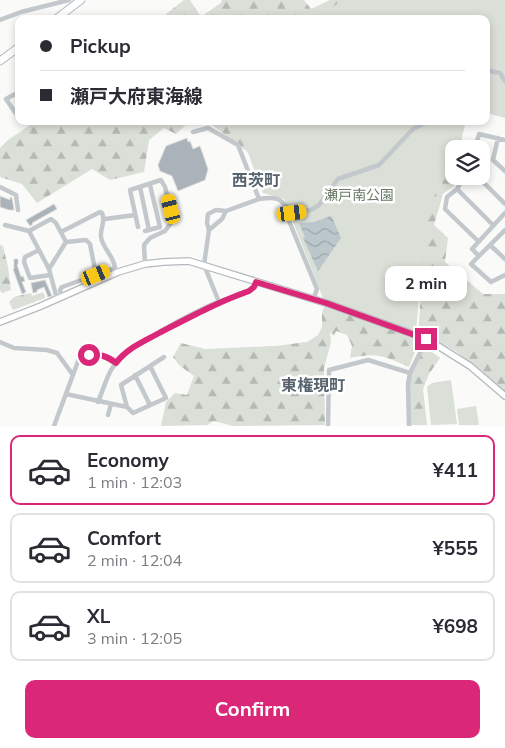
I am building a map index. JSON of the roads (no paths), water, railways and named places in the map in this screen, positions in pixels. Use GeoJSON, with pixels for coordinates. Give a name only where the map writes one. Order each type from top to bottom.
{"type":"FeatureCollection","features":[{"type":"Feature","properties":{"kind":"highway"},"geometry":{"type":"LineString","coordinates":[[61,15],[81,0]]}},
{"type":"Feature","properties":{"kind":"highway"},"geometry":{"type":"LineString","coordinates":[[0,61],[15,50]]}},
{"type":"Feature","properties":{"kind":"main road"},"geometry":{"type":"LineString","coordinates":[[0,322],[118,272],[145,264],[189,261],[313,300],[426,339],[470,366],[505,396]]}},
{"type":"Feature","properties":{"kind":"street"},"geometry":{"type":"LineString","coordinates":[[0,20],[21,12],[69,0]]}},
{"type":"Feature","properties":{"kind":"street"},"geometry":{"type":"LineString","coordinates":[[490,71],[500,73],[505,80]]}},
{"type":"Feature","properties":{"kind":"street"},"geometry":{"type":"LineString","coordinates":[[15,94],[6,100],[15,112]]}},
{"type":"Feature","properties":{"kind":"street"},"geometry":{"type":"LineString","coordinates":[[292,213],[311,210],[319,205],[338,179],[379,165],[414,129],[422,125]]}},
{"type":"Feature","properties":{"kind":"street"},"geometry":{"type":"LineString","coordinates":[[193,132],[208,128],[238,145],[259,199]]}},
{"type":"Feature","properties":{"kind":"street"},"geometry":{"type":"LineString","coordinates":[[477,140],[479,134],[505,140]]}},
{"type":"Feature","properties":{"kind":"street"},"geometry":{"type":"LineString","coordinates":[[498,138],[493,160],[505,171]]}},
{"type":"Feature","properties":{"kind":"street"},"geometry":{"type":"LineString","coordinates":[[138,227],[130,190],[161,180],[165,186],[173,220],[165,231],[150,238],[144,245],[145,264]]}},
{"type":"Feature","properties":{"kind":"street"},"geometry":{"type":"LineString","coordinates":[[140,187],[147,230],[160,227],[150,185]]}},
{"type":"Feature","properties":{"kind":"street"},"geometry":{"type":"LineString","coordinates":[[459,185],[448,197],[444,209],[478,241]]}},
{"type":"Feature","properties":{"kind":"street"},"geometry":{"type":"LineString","coordinates":[[486,185],[505,204]]}},
{"type":"Feature","properties":{"kind":"street"},"geometry":{"type":"LineString","coordinates":[[0,187],[16,195],[18,210]]}},
{"type":"Feature","properties":{"kind":"street"},"geometry":{"type":"LineString","coordinates":[[457,189],[493,225]]}},
{"type":"Feature","properties":{"kind":"street"},"geometry":{"type":"LineString","coordinates":[[219,302],[204,265],[209,230],[207,223],[208,214],[216,210],[226,211],[259,199],[274,197],[282,200],[292,213]]}},
{"type":"Feature","properties":{"kind":"street"},"geometry":{"type":"LineString","coordinates":[[209,230],[222,219],[226,211]]}},
{"type":"Feature","properties":{"kind":"street"},"geometry":{"type":"LineString","coordinates":[[60,298],[62,287],[114,268],[114,263],[103,246],[101,237],[104,215],[100,212],[61,232]]}},
{"type":"Feature","properties":{"kind":"street"},"geometry":{"type":"LineString","coordinates":[[292,213],[288,220],[317,289],[313,300]]}},
{"type":"Feature","properties":{"kind":"street"},"geometry":{"type":"LineString","coordinates":[[479,256],[472,249],[505,213]]}},
{"type":"Feature","properties":{"kind":"street"},"geometry":{"type":"LineString","coordinates":[[104,220],[135,215]]}},
{"type":"Feature","properties":{"kind":"street"},"geometry":{"type":"LineString","coordinates":[[5,225],[29,231],[51,219],[56,223],[66,242]]}},
{"type":"Feature","properties":{"kind":"street"},"geometry":{"type":"LineString","coordinates":[[505,230],[471,264],[491,282],[505,275]]}},
{"type":"Feature","properties":{"kind":"street"},"geometry":{"type":"LineString","coordinates":[[29,231],[49,269],[60,298]]}},
{"type":"Feature","properties":{"kind":"street"},"geometry":{"type":"LineString","coordinates":[[66,242],[86,240],[90,242],[96,275]]}},
{"type":"Feature","properties":{"kind":"street"},"geometry":{"type":"LineString","coordinates":[[49,269],[66,242]]}},
{"type":"Feature","properties":{"kind":"street"},"geometry":{"type":"LineString","coordinates":[[490,245],[505,259]]}},
{"type":"Feature","properties":{"kind":"street"},"geometry":{"type":"LineString","coordinates":[[39,250],[25,257],[24,262],[30,278],[50,275]]}},
{"type":"Feature","properties":{"kind":"street"},"geometry":{"type":"LineString","coordinates":[[98,402],[107,375],[128,351],[219,302],[249,291],[256,282]]}},
{"type":"Feature","properties":{"kind":"street"},"geometry":{"type":"LineString","coordinates":[[408,426],[408,384],[410,373],[426,339]]}},
{"type":"Feature","properties":{"kind":"street"},"geometry":{"type":"LineString","coordinates":[[0,342],[14,348],[47,350],[57,353],[73,375]]}},
{"type":"Feature","properties":{"kind":"street"},"geometry":{"type":"LineString","coordinates":[[54,426],[80,356],[97,354],[107,357],[116,363]]}},
{"type":"Feature","properties":{"kind":"street"},"geometry":{"type":"LineString","coordinates":[[150,366],[166,398],[133,413],[127,407],[121,385],[135,375],[164,357]]}},
{"type":"Feature","properties":{"kind":"street"},"geometry":{"type":"LineString","coordinates":[[328,426],[328,370],[368,360],[410,373]]}},
{"type":"Feature","properties":{"kind":"street"},"geometry":{"type":"LineString","coordinates":[[135,375],[150,405]]}},
{"type":"Feature","properties":{"kind":"street"},"geometry":{"type":"LineString","coordinates":[[66,394],[127,407]]}},
{"type":"Feature","properties":{"kind":"street"},"geometry":{"type":"LineString","coordinates":[[108,415],[111,404]]}},
{"type":"Feature","properties":{"kind":"water"},"geometry":{"type":"Polygon","coordinates":[[[330,216],[341,238],[318,271],[303,238],[305,237],[299,223],[315,222],[330,216]]]}},
{"type":"Feature","properties":{"kind":"district","name":"西茨町"},"geometry":{"type":"Point","coordinates":[256,180]}},
{"type":"Feature","properties":{"kind":"district","name":"東権現町"},"geometry":{"type":"Point","coordinates":[313,385]}},
{"type":"Feature","properties":{"kind":"park label","name":"瀬戸南公園"},"geometry":{"type":"Point","coordinates":[359,195]}}]}
